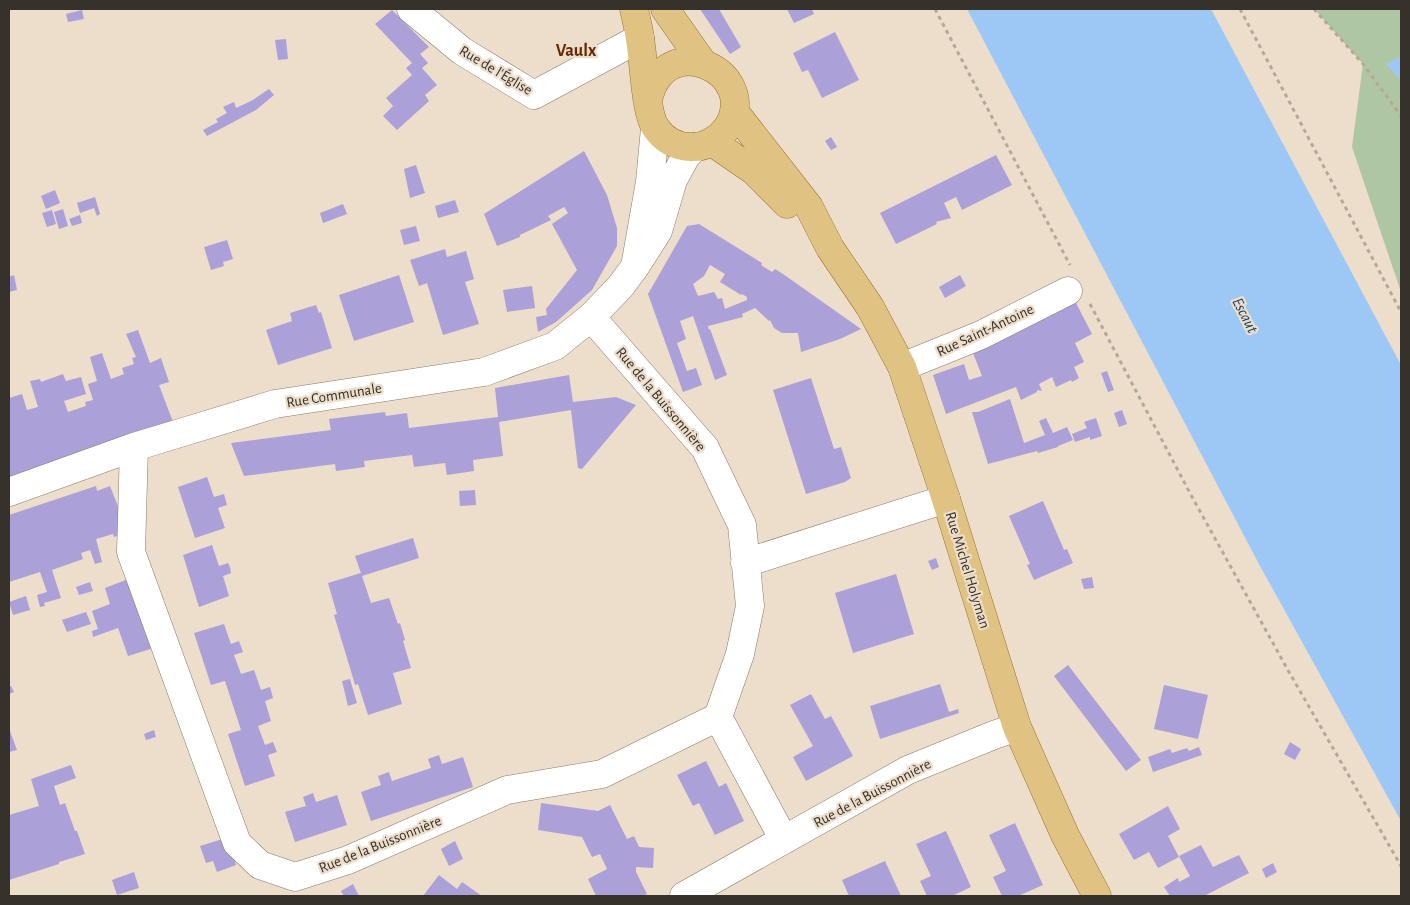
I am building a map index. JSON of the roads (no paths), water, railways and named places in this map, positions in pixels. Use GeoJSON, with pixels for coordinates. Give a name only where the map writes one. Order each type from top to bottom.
{"type":"FeatureCollection","features":[{"type":"Feature","properties":{"kind":"main road"},"geometry":{"type":"LineString","coordinates":[[634,9],[640,38],[649,115],[655,128],[672,143],[684,147],[703,145],[718,138],[728,126],[734,112],[734,99],[731,87],[719,72],[703,62],[665,9]]}},
{"type":"Feature","properties":{"kind":"main road"},"geometry":{"type":"LineString","coordinates":[[648,100],[654,82],[667,69],[675,64],[684,62],[703,62]]}},
{"type":"Feature","properties":{"kind":"main road"},"geometry":{"type":"LineString","coordinates":[[734,112],[809,207],[830,248]]}},
{"type":"Feature","properties":{"kind":"main road"},"geometry":{"type":"LineString","coordinates":[[703,145],[754,171],[830,248]]}},
{"type":"Feature","properties":{"kind":"main road","name":"Rue Michel Holyman"},"geometry":{"type":"LineString","coordinates":[[830,248],[870,307],[902,367],[946,499],[1017,728],[1065,835],[1097,896]]}},
{"type":"Feature","properties":{"kind":"street","name":"Rue de l'Église"},"geometry":{"type":"LineString","coordinates":[[411,9],[462,51],[534,96],[640,38]]}},
{"type":"Feature","properties":{"kind":"street"},"geometry":{"type":"LineString","coordinates":[[635,267],[650,182],[655,128]]}},
{"type":"Feature","properties":{"kind":"street","name":"Rue Communale"},"geometry":{"type":"LineString","coordinates":[[9,492],[134,447],[275,404],[484,372],[556,346],[591,318],[620,287],[635,267],[658,230],[672,180],[686,156],[703,145]]}},
{"type":"Feature","properties":{"kind":"street","name":"Rue Saint-Antoine"},"geometry":{"type":"LineString","coordinates":[[902,367],[981,335],[1076,287]]}},
{"type":"Feature","properties":{"kind":"street","name":"Rue de la Buissonnière"},"geometry":{"type":"LineString","coordinates":[[134,447],[131,552],[237,843],[260,865],[295,877],[348,860],[507,790],[602,774],[718,717],[740,654],[750,606],[742,525],[705,448],[591,318]]}},
{"type":"Feature","properties":{"kind":"street"},"geometry":{"type":"LineString","coordinates":[[745,563],[946,499]]}},
{"type":"Feature","properties":{"kind":"street"},"geometry":{"type":"LineString","coordinates":[[718,717],[784,840]]}},
{"type":"Feature","properties":{"kind":"street","name":"Rue de la Buissonnière"},"geometry":{"type":"LineString","coordinates":[[684,896],[908,770],[994,735],[1017,728]]}},
{"type":"Feature","properties":{"kind":"water","name":"Escaut"},"geometry":{"type":"Polygon","coordinates":[[[967,9],[1211,9],[1401,365],[1401,821],[1260,566],[967,9]]]}},
{"type":"Feature","properties":{"kind":"water"},"geometry":{"type":"Polygon","coordinates":[[[1401,56],[1401,81],[1386,64],[1401,56]]]}},
{"type":"Feature","properties":{"kind":"district","name":"Vaulx"},"geometry":{"type":"Point","coordinates":[576,50]}}]}
